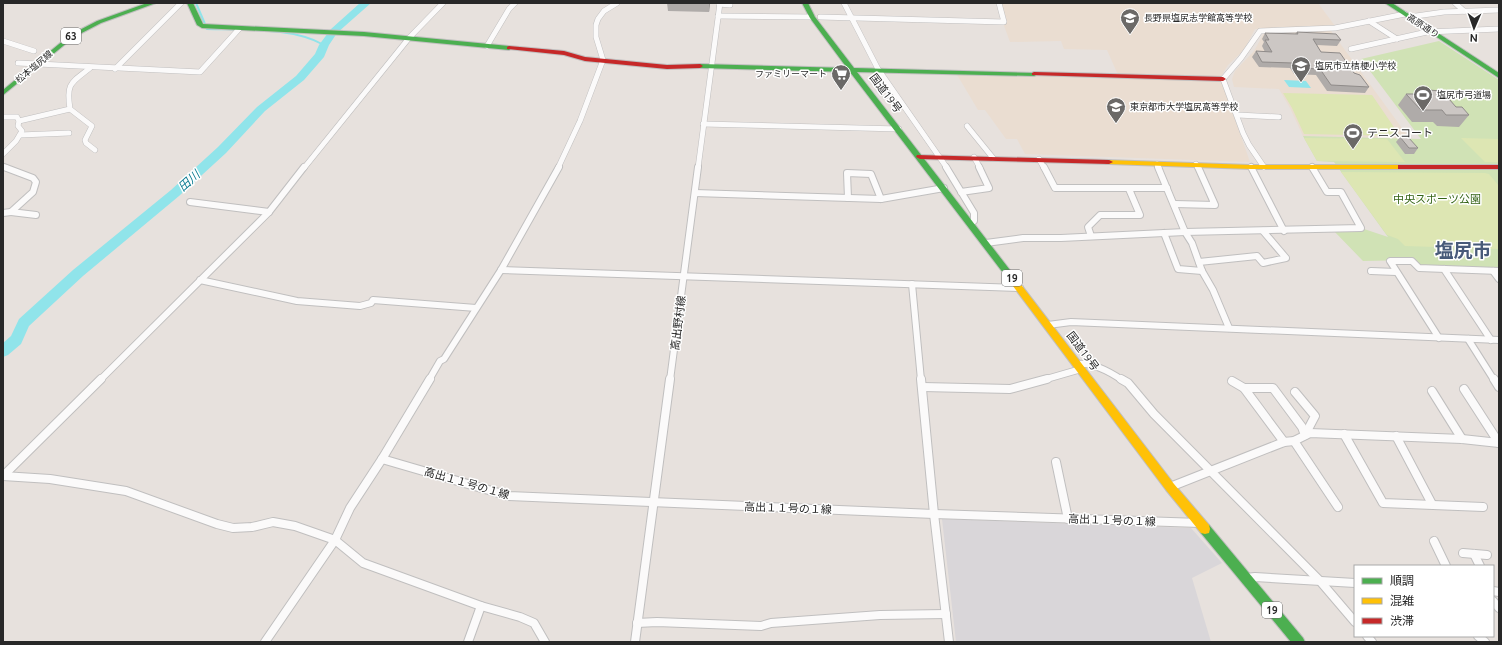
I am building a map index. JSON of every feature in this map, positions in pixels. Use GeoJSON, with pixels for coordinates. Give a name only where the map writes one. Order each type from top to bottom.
{"type":"FeatureCollection","features":[{"type":"Feature","properties":{"kind":"main road","name":"松本塩尻線"},"geometry":{"type":"LineString","coordinates":[[3,93],[60,45],[79,32],[99,22],[153,3]]}},
{"type":"Feature","properties":{"kind":"main road"},"geometry":{"type":"LineString","coordinates":[[190,3],[200,26],[239,30],[346,33],[409,38],[564,53],[586,59],[667,67],[710,66],[853,69],[1224,79]]}},
{"type":"Feature","properties":{"kind":"main road","name":"国道19号"},"geometry":{"type":"LineString","coordinates":[[805,3],[853,69],[1170,487],[1299,642]]}},
{"type":"Feature","properties":{"kind":"main road","name":"国道19号"},"geometry":{"type":"LineString","coordinates":[[813,3],[816,17]]}},
{"type":"Feature","properties":{"kind":"main road","name":"高原通り"},"geometry":{"type":"LineString","coordinates":[[1388,3],[1499,76]]}},
{"type":"Feature","properties":{"kind":"main road"},"geometry":{"type":"LineString","coordinates":[[920,157],[974,157],[1252,167],[1499,167]]}},
{"type":"Feature","properties":{"kind":"street"},"geometry":{"type":"LineString","coordinates":[[115,69],[181,3]]}},
{"type":"Feature","properties":{"kind":"street"},"geometry":{"type":"LineString","coordinates":[[3,476],[269,212],[409,38],[443,3]]}},
{"type":"Feature","properties":{"kind":"street"},"geometry":{"type":"LineString","coordinates":[[487,46],[509,9],[515,3]]}},
{"type":"Feature","properties":{"kind":"street"},"geometry":{"type":"LineString","coordinates":[[265,642],[335,540],[350,508],[382,459],[440,361],[444,359],[501,270],[553,180],[580,121],[604,60],[598,46],[596,22],[601,14],[616,3]]}},
{"type":"Feature","properties":{"kind":"street"},"geometry":{"type":"LineString","coordinates":[[719,4],[730,3]]}},
{"type":"Feature","properties":{"kind":"street"},"geometry":{"type":"LineString","coordinates":[[844,3],[878,70],[939,157],[976,218],[970,223]]}},
{"type":"Feature","properties":{"kind":"street"},"geometry":{"type":"LineString","coordinates":[[718,16],[1004,22],[999,3]]}},
{"type":"Feature","properties":{"kind":"street"},"geometry":{"type":"LineString","coordinates":[[1455,3],[1464,11]]}},
{"type":"Feature","properties":{"kind":"street","name":"高出野村線"},"geometry":{"type":"LineString","coordinates":[[635,642],[719,4]]}},
{"type":"Feature","properties":{"kind":"street"},"geometry":{"type":"LineString","coordinates":[[1264,167],[1249,145],[1224,79],[1225,75],[1246,52],[1260,31],[1335,28],[1407,16],[1444,12],[1499,10]]}},
{"type":"Feature","properties":{"kind":"street"},"geometry":{"type":"LineString","coordinates":[[1370,21],[1397,39]]}},
{"type":"Feature","properties":{"kind":"street"},"geometry":{"type":"LineString","coordinates":[[18,64],[200,72],[239,30]]}},
{"type":"Feature","properties":{"kind":"street"},"geometry":{"type":"LineString","coordinates":[[1351,49],[1431,32],[1499,30]]}},
{"type":"Feature","properties":{"kind":"street"},"geometry":{"type":"LineString","coordinates":[[3,41],[34,51]]}},
{"type":"Feature","properties":{"kind":"street"},"geometry":{"type":"LineString","coordinates":[[90,68],[71,83],[68,89],[68,104],[70,109],[92,126],[84,140],[95,150]]}},
{"type":"Feature","properties":{"kind":"street"},"geometry":{"type":"LineString","coordinates":[[19,121],[70,109]]}},
{"type":"Feature","properties":{"kind":"street"},"geometry":{"type":"LineString","coordinates":[[1238,115],[1279,117]]}},
{"type":"Feature","properties":{"kind":"street"},"geometry":{"type":"LineString","coordinates":[[3,117],[17,117],[19,121],[18,126],[22,131],[3,154]]}},
{"type":"Feature","properties":{"kind":"street"},"geometry":{"type":"LineString","coordinates":[[703,124],[899,129]]}},
{"type":"Feature","properties":{"kind":"street"},"geometry":{"type":"LineString","coordinates":[[967,126],[993,158]]}},
{"type":"Feature","properties":{"kind":"street"},"geometry":{"type":"LineString","coordinates":[[20,135],[69,133]]}},
{"type":"Feature","properties":{"kind":"street"},"geometry":{"type":"LineString","coordinates":[[961,192],[990,188],[974,157]]}},
{"type":"Feature","properties":{"kind":"street"},"geometry":{"type":"LineString","coordinates":[[1039,159],[1056,188],[1167,188]]}},
{"type":"Feature","properties":{"kind":"street"},"geometry":{"type":"LineString","coordinates":[[1157,164],[1185,232],[1192,242],[1202,271],[1213,290],[1229,328]]}},
{"type":"Feature","properties":{"kind":"street"},"geometry":{"type":"LineString","coordinates":[[1174,204],[1214,205],[1196,164]]}},
{"type":"Feature","properties":{"kind":"street"},"geometry":{"type":"LineString","coordinates":[[3,167],[33,178],[36,182],[33,192],[11,212]]}},
{"type":"Feature","properties":{"kind":"street"},"geometry":{"type":"LineString","coordinates":[[1252,167],[1284,231]]}},
{"type":"Feature","properties":{"kind":"street"},"geometry":{"type":"LineString","coordinates":[[986,243],[1023,238],[1185,232],[1284,231],[1361,228],[1341,192],[1327,192],[1312,167]]}},
{"type":"Feature","properties":{"kind":"street"},"geometry":{"type":"LineString","coordinates":[[848,198],[847,173],[872,174],[881,199]]}},
{"type":"Feature","properties":{"kind":"street"},"geometry":{"type":"LineString","coordinates":[[695,194],[881,199],[944,188]]}},
{"type":"Feature","properties":{"kind":"street"},"geometry":{"type":"LineString","coordinates":[[1091,236],[1088,227],[1100,214],[1140,215],[1129,189]]}},
{"type":"Feature","properties":{"kind":"street"},"geometry":{"type":"LineString","coordinates":[[190,202],[269,212]]}},
{"type":"Feature","properties":{"kind":"street"},"geometry":{"type":"LineString","coordinates":[[3,213],[11,212],[36,215]]}},
{"type":"Feature","properties":{"kind":"street"},"geometry":{"type":"LineString","coordinates":[[1199,262],[1257,256],[1263,263],[1286,258],[1263,231]]}},
{"type":"Feature","properties":{"kind":"street"},"geometry":{"type":"LineString","coordinates":[[1164,233],[1178,269],[1202,271]]}},
{"type":"Feature","properties":{"kind":"street"},"geometry":{"type":"LineString","coordinates":[[1439,338],[1390,261],[1412,261],[1419,268],[1496,271],[1499,279]]}},
{"type":"Feature","properties":{"kind":"street"},"geometry":{"type":"LineString","coordinates":[[1444,269],[1491,340]]}},
{"type":"Feature","properties":{"kind":"street"},"geometry":{"type":"LineString","coordinates":[[501,270],[1020,288]]}},
{"type":"Feature","properties":{"kind":"street"},"geometry":{"type":"LineString","coordinates":[[1371,271],[1396,272]]}},
{"type":"Feature","properties":{"kind":"street"},"geometry":{"type":"LineString","coordinates":[[200,280],[297,301],[360,306],[373,300],[476,308]]}},
{"type":"Feature","properties":{"kind":"street"},"geometry":{"type":"LineString","coordinates":[[912,284],[934,514],[949,642]]}},
{"type":"Feature","properties":{"kind":"street"},"geometry":{"type":"LineString","coordinates":[[1048,325],[1071,322],[1499,340]]}},
{"type":"Feature","properties":{"kind":"street"},"geometry":{"type":"LineString","coordinates":[[1468,339],[1499,387]]}},
{"type":"Feature","properties":{"kind":"street"},"geometry":{"type":"LineString","coordinates":[[922,387],[1010,389],[1079,367],[1085,363],[1111,373],[1128,383],[1154,414],[1320,581],[1354,621]]}},
{"type":"Feature","properties":{"kind":"street"},"geometry":{"type":"LineString","coordinates":[[1232,381],[1244,388],[1284,442]]}},
{"type":"Feature","properties":{"kind":"street"},"geometry":{"type":"LineString","coordinates":[[1244,388],[1273,388],[1302,428],[1305,435]]}},
{"type":"Feature","properties":{"kind":"street"},"geometry":{"type":"LineString","coordinates":[[1464,389],[1499,442]]}},
{"type":"Feature","properties":{"kind":"street"},"geometry":{"type":"LineString","coordinates":[[1432,391],[1462,439]]}},
{"type":"Feature","properties":{"kind":"street"},"geometry":{"type":"LineString","coordinates":[[1294,392],[1315,416],[1305,435]]}},
{"type":"Feature","properties":{"kind":"street"},"geometry":{"type":"LineString","coordinates":[[1170,487],[1284,442],[1294,441],[1310,433],[1462,439],[1499,442]]}},
{"type":"Feature","properties":{"kind":"street"},"geometry":{"type":"LineString","coordinates":[[1344,434],[1382,503],[1483,507]]}},
{"type":"Feature","properties":{"kind":"street"},"geometry":{"type":"LineString","coordinates":[[1396,436],[1432,504]]}},
{"type":"Feature","properties":{"kind":"street"},"geometry":{"type":"LineString","coordinates":[[1294,441],[1338,508]]}},
{"type":"Feature","properties":{"kind":"street","name":"高出１１号の１線"},"geometry":{"type":"LineString","coordinates":[[382,459],[509,496],[934,514],[1200,523]]}},
{"type":"Feature","properties":{"kind":"street"},"geometry":{"type":"LineString","coordinates":[[1056,462],[1068,519]]}},
{"type":"Feature","properties":{"kind":"street"},"geometry":{"type":"LineString","coordinates":[[3,476],[50,479],[126,491],[233,528],[252,527],[273,522],[295,526],[335,540],[363,563],[481,606],[520,617],[534,623],[545,642]]}},
{"type":"Feature","properties":{"kind":"street"},"geometry":{"type":"LineString","coordinates":[[1434,541],[1446,565]]}},
{"type":"Feature","properties":{"kind":"street"},"geometry":{"type":"LineString","coordinates":[[1463,553],[1487,555]]}},
{"type":"Feature","properties":{"kind":"street"},"geometry":{"type":"LineString","coordinates":[[1474,554],[1480,565]]}},
{"type":"Feature","properties":{"kind":"street"},"geometry":{"type":"LineString","coordinates":[[1246,578],[1255,577],[1354,583]]}},
{"type":"Feature","properties":{"kind":"street"},"geometry":{"type":"LineString","coordinates":[[468,642],[481,606]]}},
{"type":"Feature","properties":{"kind":"street"},"geometry":{"type":"LineString","coordinates":[[637,623],[671,622],[761,626],[771,623],[859,615],[901,613],[946,614]]}},
{"type":"Feature","properties":{"kind":"shaded area","name":"長野県塩尻志学館高等学校"},"geometry":{"type":"Polygon","coordinates":[[[1001,3],[1318,3],[1335,26],[1255,29],[1244,50],[1228,65],[1220,78],[1118,75],[1107,50],[1064,49],[1061,41],[1010,42],[1003,23],[1007,22],[1001,3]]]}},
{"type":"Feature","properties":{"kind":"shaded area","name":"塩尻市立桔梗小学校"},"geometry":{"type":"Polygon","coordinates":[[[1331,31],[1410,139],[1303,136],[1279,89],[1234,87],[1232,79],[1235,71],[1254,51],[1264,33],[1331,31]]]}},
{"type":"Feature","properties":{"kind":"shaded area","name":"東京都市大学塩尻高等学校"},"geometry":{"type":"Polygon","coordinates":[[[956,73],[1221,80],[1250,162],[1025,154],[1017,139],[1006,139],[985,110],[978,110],[956,73]]]}},
{"type":"Feature","properties":{"kind":"shaded area"},"geometry":{"type":"Polygon","coordinates":[[[942,519],[1191,528],[1222,563],[1192,578],[1211,642],[956,642],[942,519]]]}},
{"type":"Feature","properties":{"kind":"green space","name":"中央スポーツ公園"},"geometry":{"type":"Polygon","coordinates":[[[1439,41],[1499,80],[1499,269],[1422,267],[1415,260],[1363,261],[1333,230],[1364,229],[1388,237],[1334,162],[1317,161],[1303,136],[1421,139],[1361,59],[1439,41]]]}},
{"type":"Feature","properties":{"kind":"green space"},"geometry":{"type":"Polygon","coordinates":[[[1283,93],[1372,95],[1400,136],[1304,134],[1283,93]]]}},
{"type":"Feature","properties":{"kind":"green space","name":"テニスコート"},"geometry":{"type":"Polygon","coordinates":[[[1304,138],[1387,139],[1405,162],[1317,161],[1304,138]]]}},
{"type":"Feature","properties":{"kind":"green space","name":"テニスコート"},"geometry":{"type":"Polygon","coordinates":[[[1461,138],[1499,139],[1499,162],[1485,162],[1461,138]]]}},
{"type":"Feature","properties":{"kind":"green space"},"geometry":{"type":"Polygon","coordinates":[[[1341,172],[1489,174],[1499,186],[1499,249],[1405,246],[1398,239],[1387,235],[1341,172]]]}},
{"type":"Feature","properties":{"kind":"water"},"geometry":{"type":"Polygon","coordinates":[[[1284,80],[1306,81],[1311,88],[1289,87],[1284,80]]]}},
{"type":"Feature","properties":{"kind":"building"},"geometry":{"type":"Polygon","coordinates":[[[1297,32],[1336,34],[1341,40],[1313,39],[1321,52],[1340,53],[1354,73],[1360,75],[1369,87],[1331,85],[1320,69],[1297,68],[1293,63],[1262,62],[1256,51],[1272,52],[1265,40],[1269,40],[1265,33],[1298,34],[1297,32]]]}},
{"type":"Feature","properties":{"kind":"building"},"geometry":{"type":"Polygon","coordinates":[[[1428,90],[1442,91],[1456,107],[1462,107],[1469,115],[1446,115],[1442,110],[1421,110],[1406,94],[1431,94],[1428,90]]]}},
{"type":"Feature","properties":{"kind":"building"},"geometry":{"type":"Polygon","coordinates":[[[1400,137],[1408,137],[1418,148],[1409,148],[1400,137]]]}},
{"type":"Feature","properties":{"kind":"waterway"},"geometry":{"type":"LineString","coordinates":[[196,3],[205,24]]}},
{"type":"Feature","properties":{"kind":"waterway","name":"田川"},"geometry":{"type":"LineString","coordinates":[[3,351],[16,340],[24,323],[78,273],[175,193],[222,150],[261,109],[300,78],[320,55],[324,45],[334,31],[366,3]]}},
{"type":"Feature","properties":{"kind":"waterway"},"geometry":{"type":"LineString","coordinates":[[207,29],[282,32],[311,39],[324,45]]}},
{"type":"Feature","properties":{"kind":"traffic: fast"},"geometry":{"type":"LineString","coordinates":[[3,93],[72,36],[99,22],[153,3]]}},
{"type":"Feature","properties":{"kind":"traffic: fast"},"geometry":{"type":"LineString","coordinates":[[190,3],[200,25],[202,26],[364,34],[509,48]]}},
{"type":"Feature","properties":{"kind":"traffic: fast"},"geometry":{"type":"LineString","coordinates":[[805,3],[812,17],[1010,276]]}},
{"type":"Feature","properties":{"kind":"traffic: fast"},"geometry":{"type":"LineString","coordinates":[[1388,3],[1499,76]]}},
{"type":"Feature","properties":{"kind":"traffic: fast"},"geometry":{"type":"LineString","coordinates":[[700,66],[1034,74]]}},
{"type":"Feature","properties":{"kind":"traffic: fast"},"geometry":{"type":"LineString","coordinates":[[1205,529],[1299,642]]}},
{"type":"Feature","properties":{"kind":"traffic: slow"},"geometry":{"type":"LineString","coordinates":[[1109,162],[1251,167],[1401,167]]}},
{"type":"Feature","properties":{"kind":"traffic: slow"},"geometry":{"type":"LineString","coordinates":[[1010,276],[1170,487],[1205,529]]}},
{"type":"Feature","properties":{"kind":"traffic: jam"},"geometry":{"type":"LineString","coordinates":[[509,48],[564,53],[585,59],[667,67],[700,66]]}},
{"type":"Feature","properties":{"kind":"traffic: jam"},"geometry":{"type":"LineString","coordinates":[[1034,74],[1223,79]]}},
{"type":"Feature","properties":{"kind":"traffic: jam"},"geometry":{"type":"LineString","coordinates":[[920,157],[1109,162]]}},
{"type":"Feature","properties":{"kind":"traffic: jam"},"geometry":{"type":"LineString","coordinates":[[1401,167],[1499,167]]}},
{"type":"Feature","properties":{"kind":"place","name":"長野県塩尻志学館高等学校"},"geometry":{"type":"Point","coordinates":[1130,35]}},
{"type":"Feature","properties":{"kind":"place","name":"塩尻市立桔梗小学校"},"geometry":{"type":"Point","coordinates":[1301,83]}},
{"type":"Feature","properties":{"kind":"place","name":"ファミリーマート"},"geometry":{"type":"Point","coordinates":[841,91]}},
{"type":"Feature","properties":{"kind":"place","name":"塩尻市弓道場"},"geometry":{"type":"Point","coordinates":[1423,112]}},
{"type":"Feature","properties":{"kind":"place","name":"東京都市大学塩尻高等学校"},"geometry":{"type":"Point","coordinates":[1116,124]}},
{"type":"Feature","properties":{"kind":"place","name":"テニスコート"},"geometry":{"type":"Point","coordinates":[1353,150]}},
{"type":"Feature","properties":{"kind":"district","name":"塩尻市"},"geometry":{"type":"Point","coordinates":[1463,250]}}]}
